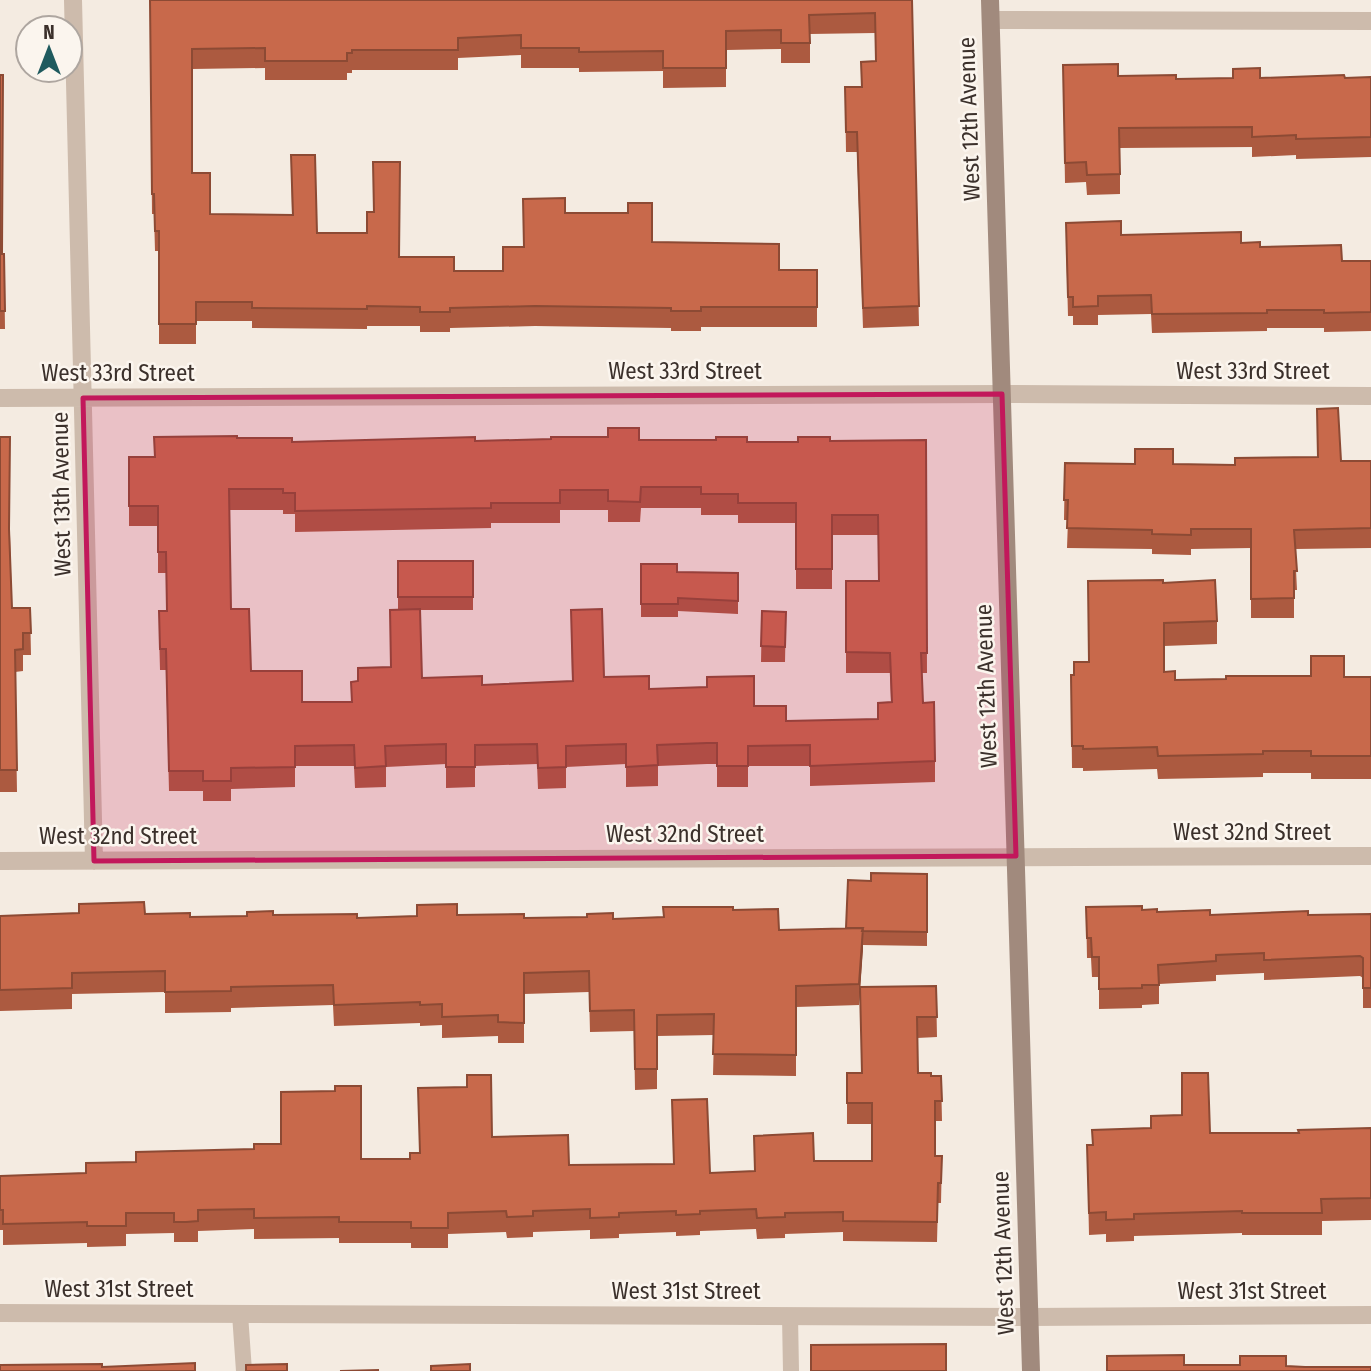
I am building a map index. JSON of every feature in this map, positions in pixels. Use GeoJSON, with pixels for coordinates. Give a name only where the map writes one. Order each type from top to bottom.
{"type":"FeatureCollection","features":[{"type":"Feature","properties":{"kind":"main road","name":"West 12th Avenue"},"geometry":{"type":"LineString","coordinates":[[990,0],[1031,1371]]}},
{"type":"Feature","properties":{"kind":"street","name":"West 13th Avenue"},"geometry":{"type":"LineString","coordinates":[[73,0],[94,861]]}},
{"type":"Feature","properties":{"kind":"street"},"geometry":{"type":"LineString","coordinates":[[990,20],[1371,20]]}},
{"type":"Feature","properties":{"kind":"street","name":"West 33rd Street"},"geometry":{"type":"LineString","coordinates":[[0,398],[1002,394],[1371,396]]}},
{"type":"Feature","properties":{"kind":"street","name":"West 32nd Street"},"geometry":{"type":"LineString","coordinates":[[0,861],[1371,856]]}},
{"type":"Feature","properties":{"kind":"street","name":"West 31st Street"},"geometry":{"type":"LineString","coordinates":[[0,1313],[790,1317],[1371,1315]]}},
{"type":"Feature","properties":{"kind":"lane"},"geometry":{"type":"LineString","coordinates":[[240,1314],[244,1371]]}},
{"type":"Feature","properties":{"kind":"lane"},"geometry":{"type":"LineString","coordinates":[[790,1317],[791,1371]]}},
{"type":"Feature","properties":{"kind":"highlighted area"},"geometry":{"type":"Polygon","coordinates":[[[1002,394],[1016,856],[94,861],[83,398],[1002,394]]]}},
{"type":"Feature","properties":{"kind":"building"},"geometry":{"type":"Polygon","coordinates":[[[150,0],[912,0],[919,306],[863,308],[857,132],[846,132],[845,87],[862,87],[861,62],[876,61],[875,13],[809,15],[810,43],[781,43],[781,30],[726,31],[726,68],[663,68],[663,51],[579,52],[579,48],[521,48],[521,35],[458,38],[458,50],[352,50],[352,53],[347,53],[347,61],[265,61],[265,48],[192,49],[192,173],[210,173],[210,214],[293,215],[291,155],[315,155],[317,233],[367,233],[367,212],[374,212],[373,162],[400,162],[399,257],[454,257],[454,271],[503,271],[503,247],[524,247],[523,199],[565,198],[565,213],[628,213],[628,203],[652,203],[652,242],[779,244],[779,270],[817,270],[817,307],[701,307],[701,311],[671,311],[671,308],[535,306],[450,308],[450,312],[420,312],[420,307],[252,308],[252,302],[196,302],[196,324],[159,324],[159,231],[155,231],[152,194],[150,0]]]}},
{"type":"Feature","properties":{"kind":"building"},"geometry":{"type":"Polygon","coordinates":[[[1118,64],[1118,76],[1176,75],[1176,79],[1233,78],[1233,69],[1260,68],[1260,78],[1344,75],[1345,78],[1371,77],[1371,137],[1252,137],[1252,127],[1119,128],[1120,174],[1087,175],[1086,162],[1065,163],[1063,65],[1118,64]]]}},
{"type":"Feature","properties":{"kind":"building"},"geometry":{"type":"Polygon","coordinates":[[[0,75],[3,75],[2,254],[5,311],[0,311],[0,75]]]}},
{"type":"Feature","properties":{"kind":"building"},"geometry":{"type":"Polygon","coordinates":[[[1121,221],[1121,235],[1241,232],[1241,243],[1260,242],[1260,247],[1341,245],[1342,261],[1371,261],[1371,312],[1267,310],[1267,313],[1152,314],[1151,295],[1098,296],[1098,306],[1073,307],[1073,297],[1068,297],[1066,223],[1121,221]]]}},
{"type":"Feature","properties":{"kind":"building"},"geometry":{"type":"Polygon","coordinates":[[[1338,408],[1341,461],[1371,461],[1371,528],[1294,530],[1297,571],[1294,571],[1294,598],[1251,599],[1251,529],[1191,529],[1191,535],[1152,534],[1152,530],[1067,528],[1068,500],[1064,500],[1065,463],[1135,464],[1135,449],[1173,449],[1173,464],[1235,465],[1235,458],[1318,457],[1317,409],[1338,408]]]}},
{"type":"Feature","properties":{"kind":"building"},"geometry":{"type":"Polygon","coordinates":[[[608,428],[639,428],[639,440],[716,440],[716,437],[747,437],[747,442],[798,442],[798,437],[830,437],[830,441],[926,440],[927,653],[921,653],[923,703],[934,702],[935,761],[810,766],[810,745],[748,746],[748,766],[717,766],[717,743],[707,743],[657,745],[658,765],[626,767],[626,744],[566,746],[566,767],[538,768],[537,744],[475,745],[475,767],[446,767],[446,744],[385,746],[386,766],[355,768],[354,745],[295,746],[295,767],[231,768],[231,781],[203,781],[203,771],[169,771],[166,649],[160,649],[159,611],[167,611],[166,552],[158,552],[158,506],[129,506],[129,457],[155,457],[154,437],[237,436],[292,438],[292,442],[475,437],[475,441],[608,437],[608,428]],[[641,487],[640,502],[608,501],[608,490],[560,490],[560,503],[491,503],[491,508],[295,511],[295,493],[283,493],[283,489],[229,489],[231,609],[249,609],[251,671],[302,671],[302,702],[352,702],[351,682],[358,681],[358,668],[391,667],[390,610],[420,609],[422,678],[482,676],[482,685],[573,681],[571,610],[602,609],[604,677],[649,676],[649,689],[707,687],[707,677],[754,676],[754,706],[786,706],[786,721],[878,719],[878,703],[892,702],[890,653],[846,652],[846,581],[879,581],[878,515],[832,515],[832,569],[796,569],[796,503],[738,503],[738,494],[701,494],[701,487],[641,487]]]}},
{"type":"Feature","properties":{"kind":"building"},"geometry":{"type":"Polygon","coordinates":[[[0,437],[10,437],[12,608],[30,608],[31,633],[23,633],[23,649],[15,650],[17,770],[0,770],[0,437]]]}},
{"type":"Feature","properties":{"kind":"building"},"geometry":{"type":"Polygon","coordinates":[[[398,561],[473,561],[473,597],[398,597],[398,561]]]}},
{"type":"Feature","properties":{"kind":"building"},"geometry":{"type":"Polygon","coordinates":[[[641,564],[677,564],[677,572],[738,573],[738,601],[678,598],[678,604],[641,604],[641,564]]]}},
{"type":"Feature","properties":{"kind":"building"},"geometry":{"type":"Polygon","coordinates":[[[1163,580],[1163,583],[1215,580],[1217,621],[1164,623],[1164,672],[1175,671],[1175,680],[1226,679],[1226,676],[1311,676],[1311,656],[1344,656],[1344,677],[1371,677],[1371,756],[1311,756],[1311,751],[1263,751],[1263,754],[1158,756],[1157,747],[1083,749],[1083,746],[1072,746],[1071,675],[1074,675],[1074,662],[1089,662],[1088,581],[1163,580]]]}},
{"type":"Feature","properties":{"kind":"building"},"geometry":{"type":"Polygon","coordinates":[[[762,611],[786,612],[785,647],[761,646],[762,611]]]}},
{"type":"Feature","properties":{"kind":"building"},"geometry":{"type":"Polygon","coordinates":[[[871,873],[927,874],[927,932],[862,931],[863,928],[846,928],[848,880],[871,881],[871,873]]]}},
{"type":"Feature","properties":{"kind":"building"},"geometry":{"type":"Polygon","coordinates":[[[144,902],[145,914],[190,913],[190,917],[247,916],[247,912],[273,911],[273,915],[357,914],[357,918],[417,916],[417,905],[457,904],[457,915],[524,914],[524,918],[587,917],[587,914],[613,913],[613,919],[664,917],[663,907],[778,909],[779,930],[863,928],[859,984],[796,986],[796,1055],[713,1054],[714,1014],[657,1015],[657,1069],[635,1069],[634,1010],[590,1011],[589,971],[524,973],[524,1023],[498,1022],[498,1015],[442,1017],[442,1004],[420,1005],[420,1002],[334,1005],[333,985],[231,987],[231,991],[165,992],[165,971],[72,973],[72,988],[0,990],[0,916],[79,913],[79,904],[144,902]]]}},
{"type":"Feature","properties":{"kind":"building"},"geometry":{"type":"Polygon","coordinates":[[[1142,906],[1142,910],[1157,909],[1157,912],[1210,910],[1210,915],[1308,911],[1308,915],[1371,914],[1371,988],[1363,988],[1363,958],[1360,956],[1264,960],[1264,953],[1216,955],[1216,961],[1158,965],[1159,985],[1099,989],[1099,957],[1092,957],[1091,938],[1087,938],[1086,907],[1142,906]]]}},
{"type":"Feature","properties":{"kind":"building"},"geometry":{"type":"Polygon","coordinates":[[[936,986],[937,1017],[917,1017],[918,1073],[941,1076],[942,1101],[935,1101],[935,1156],[942,1156],[937,1222],[843,1221],[843,1212],[785,1213],[785,1217],[757,1218],[756,1209],[700,1211],[700,1214],[676,1215],[676,1211],[619,1213],[619,1217],[590,1218],[590,1209],[533,1211],[533,1216],[507,1217],[506,1211],[448,1213],[448,1228],[411,1228],[411,1222],[339,1222],[339,1217],[254,1218],[254,1209],[198,1210],[198,1221],[186,1222],[174,1222],[174,1213],[126,1213],[126,1226],[87,1226],[87,1222],[3,1224],[3,1210],[0,1210],[0,1176],[86,1173],[86,1163],[136,1162],[136,1152],[254,1149],[254,1144],[281,1144],[281,1092],[335,1091],[335,1086],[361,1086],[361,1159],[410,1159],[410,1153],[420,1153],[418,1088],[467,1087],[467,1075],[491,1075],[492,1137],[568,1135],[569,1165],[674,1164],[672,1100],[707,1099],[710,1173],[755,1171],[754,1136],[813,1133],[814,1161],[872,1161],[872,1103],[847,1103],[847,1073],[862,1073],[860,987],[936,986]]]}},
{"type":"Feature","properties":{"kind":"building"},"geometry":{"type":"Polygon","coordinates":[[[1182,1073],[1208,1073],[1210,1133],[1299,1133],[1298,1130],[1371,1128],[1371,1198],[1321,1199],[1322,1213],[1242,1211],[1134,1214],[1134,1219],[1106,1220],[1106,1212],[1089,1213],[1087,1145],[1093,1145],[1092,1130],[1151,1128],[1151,1116],[1182,1115],[1182,1073]]]}},
{"type":"Feature","properties":{"kind":"building"},"geometry":{"type":"Polygon","coordinates":[[[946,1344],[946,1371],[811,1371],[811,1345],[946,1344]]]}},
{"type":"Feature","properties":{"kind":"building"},"geometry":{"type":"Polygon","coordinates":[[[1184,1355],[1184,1365],[1240,1365],[1240,1356],[1286,1356],[1286,1366],[1371,1367],[1371,1371],[1107,1371],[1107,1356],[1184,1355]]]}},
{"type":"Feature","properties":{"kind":"building"},"geometry":{"type":"Polygon","coordinates":[[[195,1363],[195,1371],[0,1371],[0,1365],[102,1364],[102,1367],[195,1363]]]}},
{"type":"Feature","properties":{"kind":"building"},"geometry":{"type":"Polygon","coordinates":[[[287,1364],[287,1371],[246,1371],[246,1365],[287,1364]]]}},
{"type":"Feature","properties":{"kind":"building"},"geometry":{"type":"Polygon","coordinates":[[[470,1364],[470,1371],[431,1371],[431,1366],[470,1364]]]}}]}
